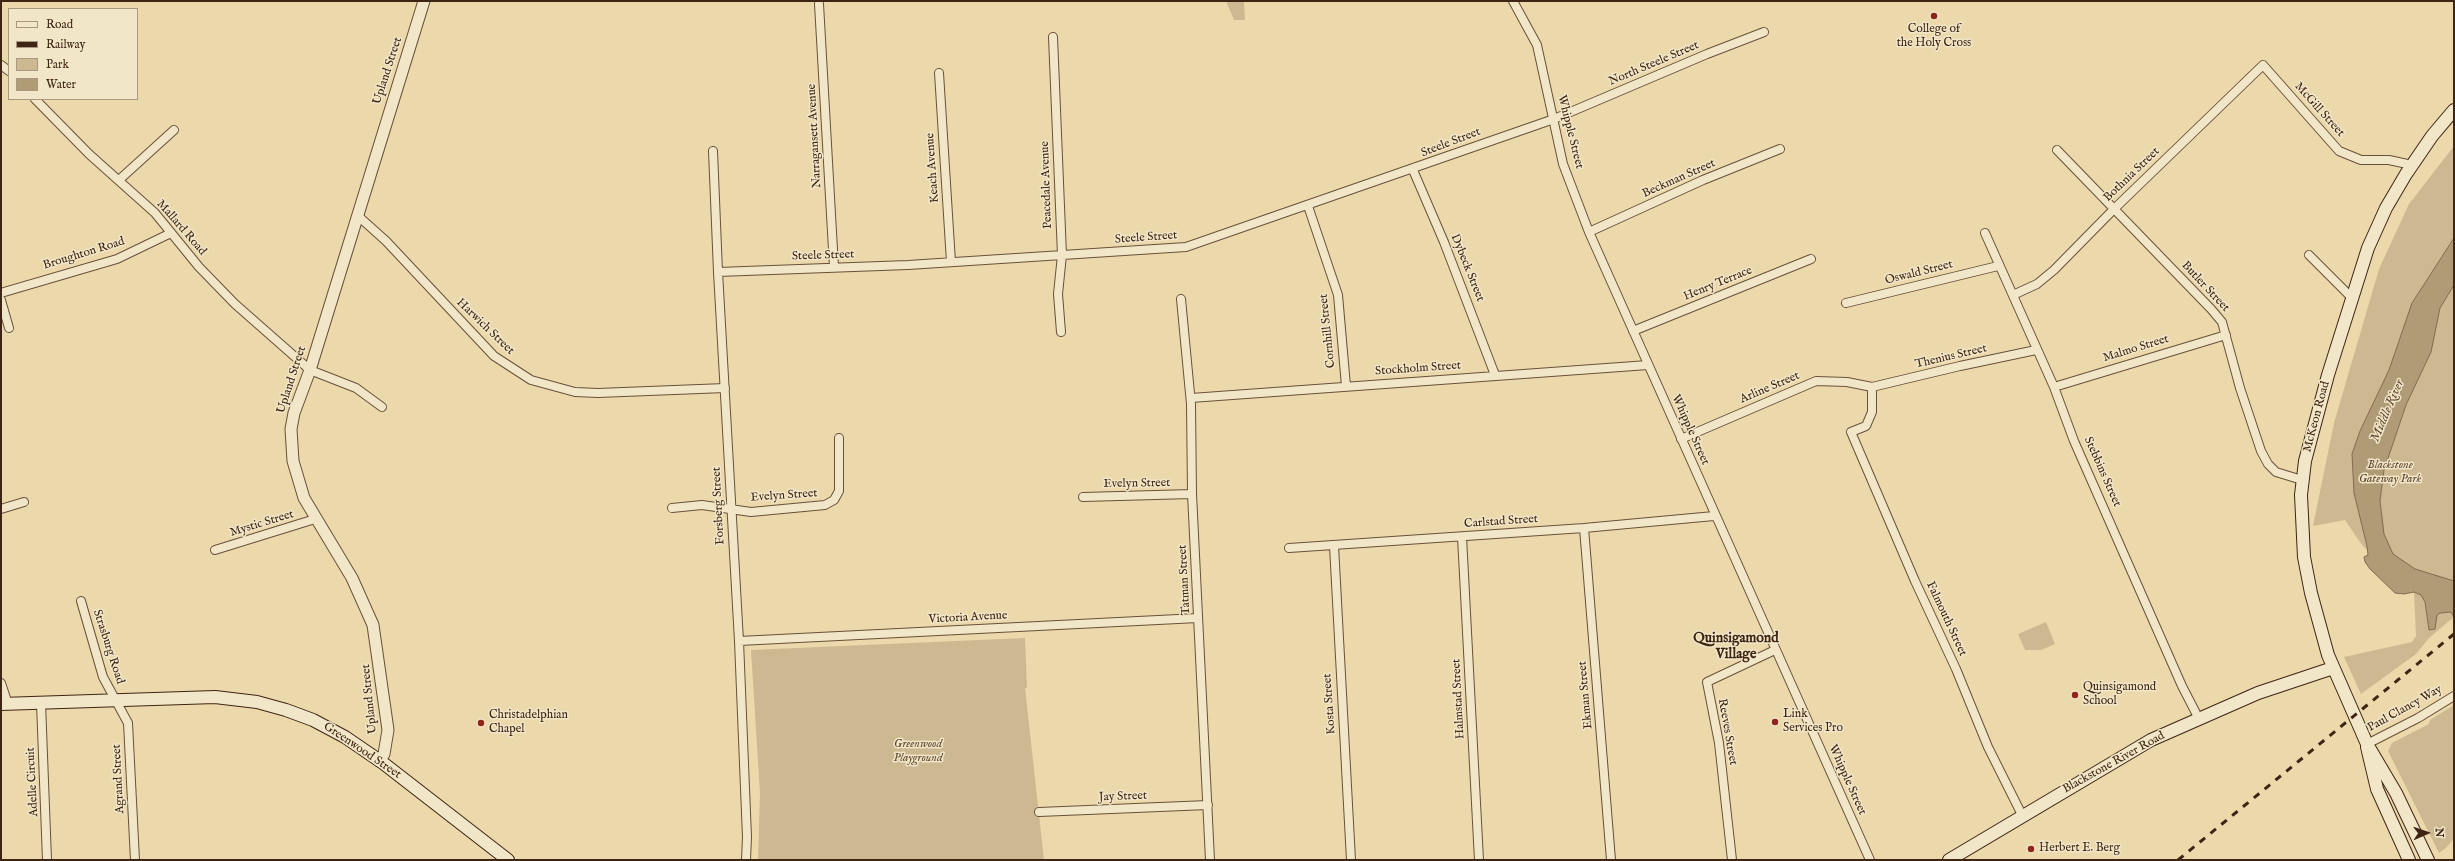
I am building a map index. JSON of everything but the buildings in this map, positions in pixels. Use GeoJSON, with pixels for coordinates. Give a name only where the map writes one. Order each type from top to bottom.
{"type":"FeatureCollection","features":[{"type":"Feature","properties":{"kind":"main road","name":"McKeon Road"},"geometry":{"type":"LineString","coordinates":[[2428,860],[2396,793],[2367,744],[2333,668],[2318,621],[2304,557],[2301,515],[2302,480],[2328,375],[2371,241],[2386,208],[2412,165],[2432,136],[2454,110]]}},
{"type":"Feature","properties":{"kind":"main road","name":"Blackstone River Road"},"geometry":{"type":"LineString","coordinates":[[1949,860],[2022,815],[2151,740],[2258,693],[2333,668]]}},
{"type":"Feature","properties":{"kind":"main road","name":"Greenwood Street"},"geometry":{"type":"LineString","coordinates":[[4,704],[215,697],[257,702],[313,720],[345,737],[379,761],[508,860]]}},
{"type":"Feature","properties":{"kind":"main road","name":"McKeon Road"},"geometry":{"type":"LineString","coordinates":[[2367,744],[2373,778],[2409,860]]}},
{"type":"Feature","properties":{"kind":"street","name":"Upland Street"},"geometry":{"type":"LineString","coordinates":[[379,761],[384,754],[388,730],[373,625],[352,578],[315,520],[296,478],[292,445],[294,413],[310,370],[424,1]]}},
{"type":"Feature","properties":{"kind":"street","name":"Whipple Street"},"geometry":{"type":"LineString","coordinates":[[1513,1],[1537,46],[1563,164],[1589,232],[1714,516],[1870,860]]}},
{"type":"Feature","properties":{"kind":"street","name":"Narragansett Avenue"},"geometry":{"type":"LineString","coordinates":[[820,4],[834,267]]}},
{"type":"Feature","properties":{"kind":"street","name":"North Steele Street"},"geometry":{"type":"LineString","coordinates":[[1554,119],[1707,54],[1764,32]]}},
{"type":"Feature","properties":{"kind":"street","name":"Peacedale Avenue"},"geometry":{"type":"LineString","coordinates":[[1053,37],[1062,255],[1058,294],[1062,332]]}},
{"type":"Feature","properties":{"kind":"street","name":"McGill Street"},"geometry":{"type":"LineString","coordinates":[[2263,65],[2339,151],[2362,160],[2389,160],[2412,165]]}},
{"type":"Feature","properties":{"kind":"street","name":"Bothnia Street"},"geometry":{"type":"LineString","coordinates":[[2013,295],[2036,284],[2054,270],[2113,210],[2263,65]]}},
{"type":"Feature","properties":{"kind":"street","name":"Keach Avenue"},"geometry":{"type":"LineString","coordinates":[[939,73],[951,262]]}},
{"type":"Feature","properties":{"kind":"street","name":"Mallard Road"},"geometry":{"type":"LineString","coordinates":[[37,100],[89,154],[154,213],[199,267],[236,304],[310,370]]}},
{"type":"Feature","properties":{"kind":"street","name":"Steele Street"},"geometry":{"type":"LineString","coordinates":[[718,272],[951,262],[1186,247],[1412,170],[1554,119]]}},
{"type":"Feature","properties":{"kind":"street"},"geometry":{"type":"LineString","coordinates":[[119,180],[174,130]]}},
{"type":"Feature","properties":{"kind":"street","name":"Beckman Street"},"geometry":{"type":"LineString","coordinates":[[1589,232],[1704,180],[1780,149]]}},
{"type":"Feature","properties":{"kind":"street","name":"Butler Street"},"geometry":{"type":"LineString","coordinates":[[2057,150],[2113,210],[2211,308],[2222,322],[2261,451],[2268,464],[2276,472],[2302,480]]}},
{"type":"Feature","properties":{"kind":"street","name":"Forsberg Street"},"geometry":{"type":"LineString","coordinates":[[713,151],[718,272],[739,641],[747,837],[746,860]]}},
{"type":"Feature","properties":{"kind":"street","name":"Dybeck Street"},"geometry":{"type":"LineString","coordinates":[[1412,170],[1444,242],[1496,375]]}},
{"type":"Feature","properties":{"kind":"street","name":"Cornhill Street"},"geometry":{"type":"LineString","coordinates":[[1308,206],[1338,295],[1346,386]]}},
{"type":"Feature","properties":{"kind":"street","name":"Harwich Street"},"geometry":{"type":"LineString","coordinates":[[357,215],[386,241],[494,356],[531,380],[575,392],[598,393],[725,388]]}},
{"type":"Feature","properties":{"kind":"street","name":"Broughton Road"},"geometry":{"type":"LineString","coordinates":[[1,293],[117,259],[171,233]]}},
{"type":"Feature","properties":{"kind":"street","name":"Stebbins Street"},"geometry":{"type":"LineString","coordinates":[[1985,233],[1998,266],[2013,295],[2036,350],[2054,387],[2074,441],[2182,686],[2199,719]]}},
{"type":"Feature","properties":{"kind":"street"},"geometry":{"type":"LineString","coordinates":[[2309,255],[2352,298]]}},
{"type":"Feature","properties":{"kind":"street","name":"Henry Terrace"},"geometry":{"type":"LineString","coordinates":[[1633,331],[1811,259]]}},
{"type":"Feature","properties":{"kind":"street","name":"Oswald Street"},"geometry":{"type":"LineString","coordinates":[[1846,303],[1998,266]]}},
{"type":"Feature","properties":{"kind":"street","name":"Tatman Street"},"geometry":{"type":"LineString","coordinates":[[1181,299],[1191,398],[1192,494],[1210,860]]}},
{"type":"Feature","properties":{"kind":"street"},"geometry":{"type":"LineString","coordinates":[[1,300],[10,328]]}},
{"type":"Feature","properties":{"kind":"street","name":"Malmo Street"},"geometry":{"type":"LineString","coordinates":[[2054,387],[2226,335]]}},
{"type":"Feature","properties":{"kind":"street","name":"Thenius Street"},"geometry":{"type":"LineString","coordinates":[[1872,387],[2036,350]]}},
{"type":"Feature","properties":{"kind":"street","name":"Stockholm Street"},"geometry":{"type":"LineString","coordinates":[[1191,398],[1648,365]]}},
{"type":"Feature","properties":{"kind":"street"},"geometry":{"type":"LineString","coordinates":[[310,370],[356,388],[382,407]]}},
{"type":"Feature","properties":{"kind":"street","name":"Arline Street"},"geometry":{"type":"LineString","coordinates":[[1681,439],[1816,380],[1847,382],[1872,387]]}},
{"type":"Feature","properties":{"kind":"street","name":"Falmouth Street"},"geometry":{"type":"LineString","coordinates":[[1872,387],[1872,412],[1866,426],[1852,432],[1915,581],[1956,670],[1988,747],[2022,815]]}},
{"type":"Feature","properties":{"kind":"street","name":"Evelyn Street"},"geometry":{"type":"LineString","coordinates":[[672,508],[702,505],[751,512],[815,507],[830,503],[839,487],[839,438]]}},
{"type":"Feature","properties":{"kind":"street","name":"Evelyn Street"},"geometry":{"type":"LineString","coordinates":[[1083,497],[1192,494]]}},
{"type":"Feature","properties":{"kind":"street"},"geometry":{"type":"LineString","coordinates":[[1,509],[24,502]]}},
{"type":"Feature","properties":{"kind":"street","name":"Carlstad Street"},"geometry":{"type":"LineString","coordinates":[[1289,548],[1584,528],[1714,516]]}},
{"type":"Feature","properties":{"kind":"street","name":"Mystic Street"},"geometry":{"type":"LineString","coordinates":[[215,550],[315,520]]}},
{"type":"Feature","properties":{"kind":"street","name":"Ekman Street"},"geometry":{"type":"LineString","coordinates":[[1584,528],[1611,860]]}},
{"type":"Feature","properties":{"kind":"street","name":"Halmstad Street"},"geometry":{"type":"LineString","coordinates":[[1462,537],[1479,860]]}},
{"type":"Feature","properties":{"kind":"street","name":"Kosta Street"},"geometry":{"type":"LineString","coordinates":[[1334,546],[1351,860]]}},
{"type":"Feature","properties":{"kind":"street","name":"Strasburg Road"},"geometry":{"type":"LineString","coordinates":[[81,600],[103,677],[114,700]]}},
{"type":"Feature","properties":{"kind":"street","name":"Victoria Avenue"},"geometry":{"type":"LineString","coordinates":[[739,641],[1198,618]]}},
{"type":"Feature","properties":{"kind":"street","name":"Reeves Street"},"geometry":{"type":"LineString","coordinates":[[1732,860],[1720,743],[1707,682],[1775,650]]}},
{"type":"Feature","properties":{"kind":"street"},"geometry":{"type":"LineString","coordinates":[[1,683],[4,704]]}},
{"type":"Feature","properties":{"kind":"street","name":"Paul Clancy Way"},"geometry":{"type":"LineString","coordinates":[[2367,744],[2418,718],[2454,696]]}},
{"type":"Feature","properties":{"kind":"street","name":"Agrand Street"},"geometry":{"type":"LineString","coordinates":[[114,700],[128,723],[135,860]]}},
{"type":"Feature","properties":{"kind":"street","name":"Adelle Circuit"},"geometry":{"type":"LineString","coordinates":[[42,703],[47,860]]}},
{"type":"Feature","properties":{"kind":"street","name":"Jay Street"},"geometry":{"type":"LineString","coordinates":[[1039,812],[1208,805]]}},
{"type":"Feature","properties":{"kind":"green space"},"geometry":{"type":"Polygon","coordinates":[[[1226,1],[1244,1],[1245,20],[1234,20],[1226,1]]]}},
{"type":"Feature","properties":{"kind":"green space","name":"Blackstone Gateway Park"},"geometry":{"type":"Polygon","coordinates":[[[2454,146],[2454,617],[2429,638],[2416,654],[2361,694],[2344,657],[2412,642],[2416,636],[2414,593],[2362,545],[2345,520],[2313,526],[2334,423],[2379,269],[2409,204],[2454,146]]]}},
{"type":"Feature","properties":{"kind":"green space"},"geometry":{"type":"Polygon","coordinates":[[[2046,622],[2055,644],[2041,650],[2025,650],[2018,634],[2046,622]]]}},
{"type":"Feature","properties":{"kind":"green space","name":"Greenwood Playground"},"geometry":{"type":"Polygon","coordinates":[[[1025,638],[1027,688],[1025,688],[1044,860],[758,860],[760,793],[751,650],[1025,638]]]}},
{"type":"Feature","properties":{"kind":"green space"},"geometry":{"type":"Polygon","coordinates":[[[2454,705],[2454,838],[2447,847],[2439,853],[2388,751],[2392,743],[2429,724],[2430,720],[2454,705]]]}},
{"type":"Feature","properties":{"kind":"water","name":"Middle River"},"geometry":{"type":"Polygon","coordinates":[[[2454,238],[2454,285],[2440,308],[2431,352],[2406,405],[2384,470],[2380,501],[2384,534],[2393,554],[2415,569],[2454,581],[2454,617],[2451,612],[2440,613],[2437,615],[2435,629],[2429,630],[2425,602],[2421,595],[2414,592],[2404,594],[2395,593],[2370,569],[2365,562],[2364,557],[2368,555],[2367,546],[2354,493],[2352,454],[2360,431],[2389,370],[2412,303],[2454,238]]]}},
{"type":"Feature","properties":{"kind":"railway"},"geometry":{"type":"LineString","coordinates":[[2178,860],[2454,634]]}},
{"type":"Feature","properties":{"kind":"place","name":"College of the Holy Cross"},"geometry":{"type":"Point","coordinates":[1934,16]}},
{"type":"Feature","properties":{"kind":"place","name":"Quinsigamond School"},"geometry":{"type":"Point","coordinates":[2075,695]}},
{"type":"Feature","properties":{"kind":"place","name":"Link Services Pro"},"geometry":{"type":"Point","coordinates":[1775,722]}},
{"type":"Feature","properties":{"kind":"place","name":"Christadelphian Chapel"},"geometry":{"type":"Point","coordinates":[481,723]}},
{"type":"Feature","properties":{"kind":"place","name":"Herbert E. Berg"},"geometry":{"type":"Point","coordinates":[2031,849]}},
{"type":"Feature","properties":{"kind":"district","name":"Quinsigamond Village"},"geometry":{"type":"Point","coordinates":[1736,648]}}]}
